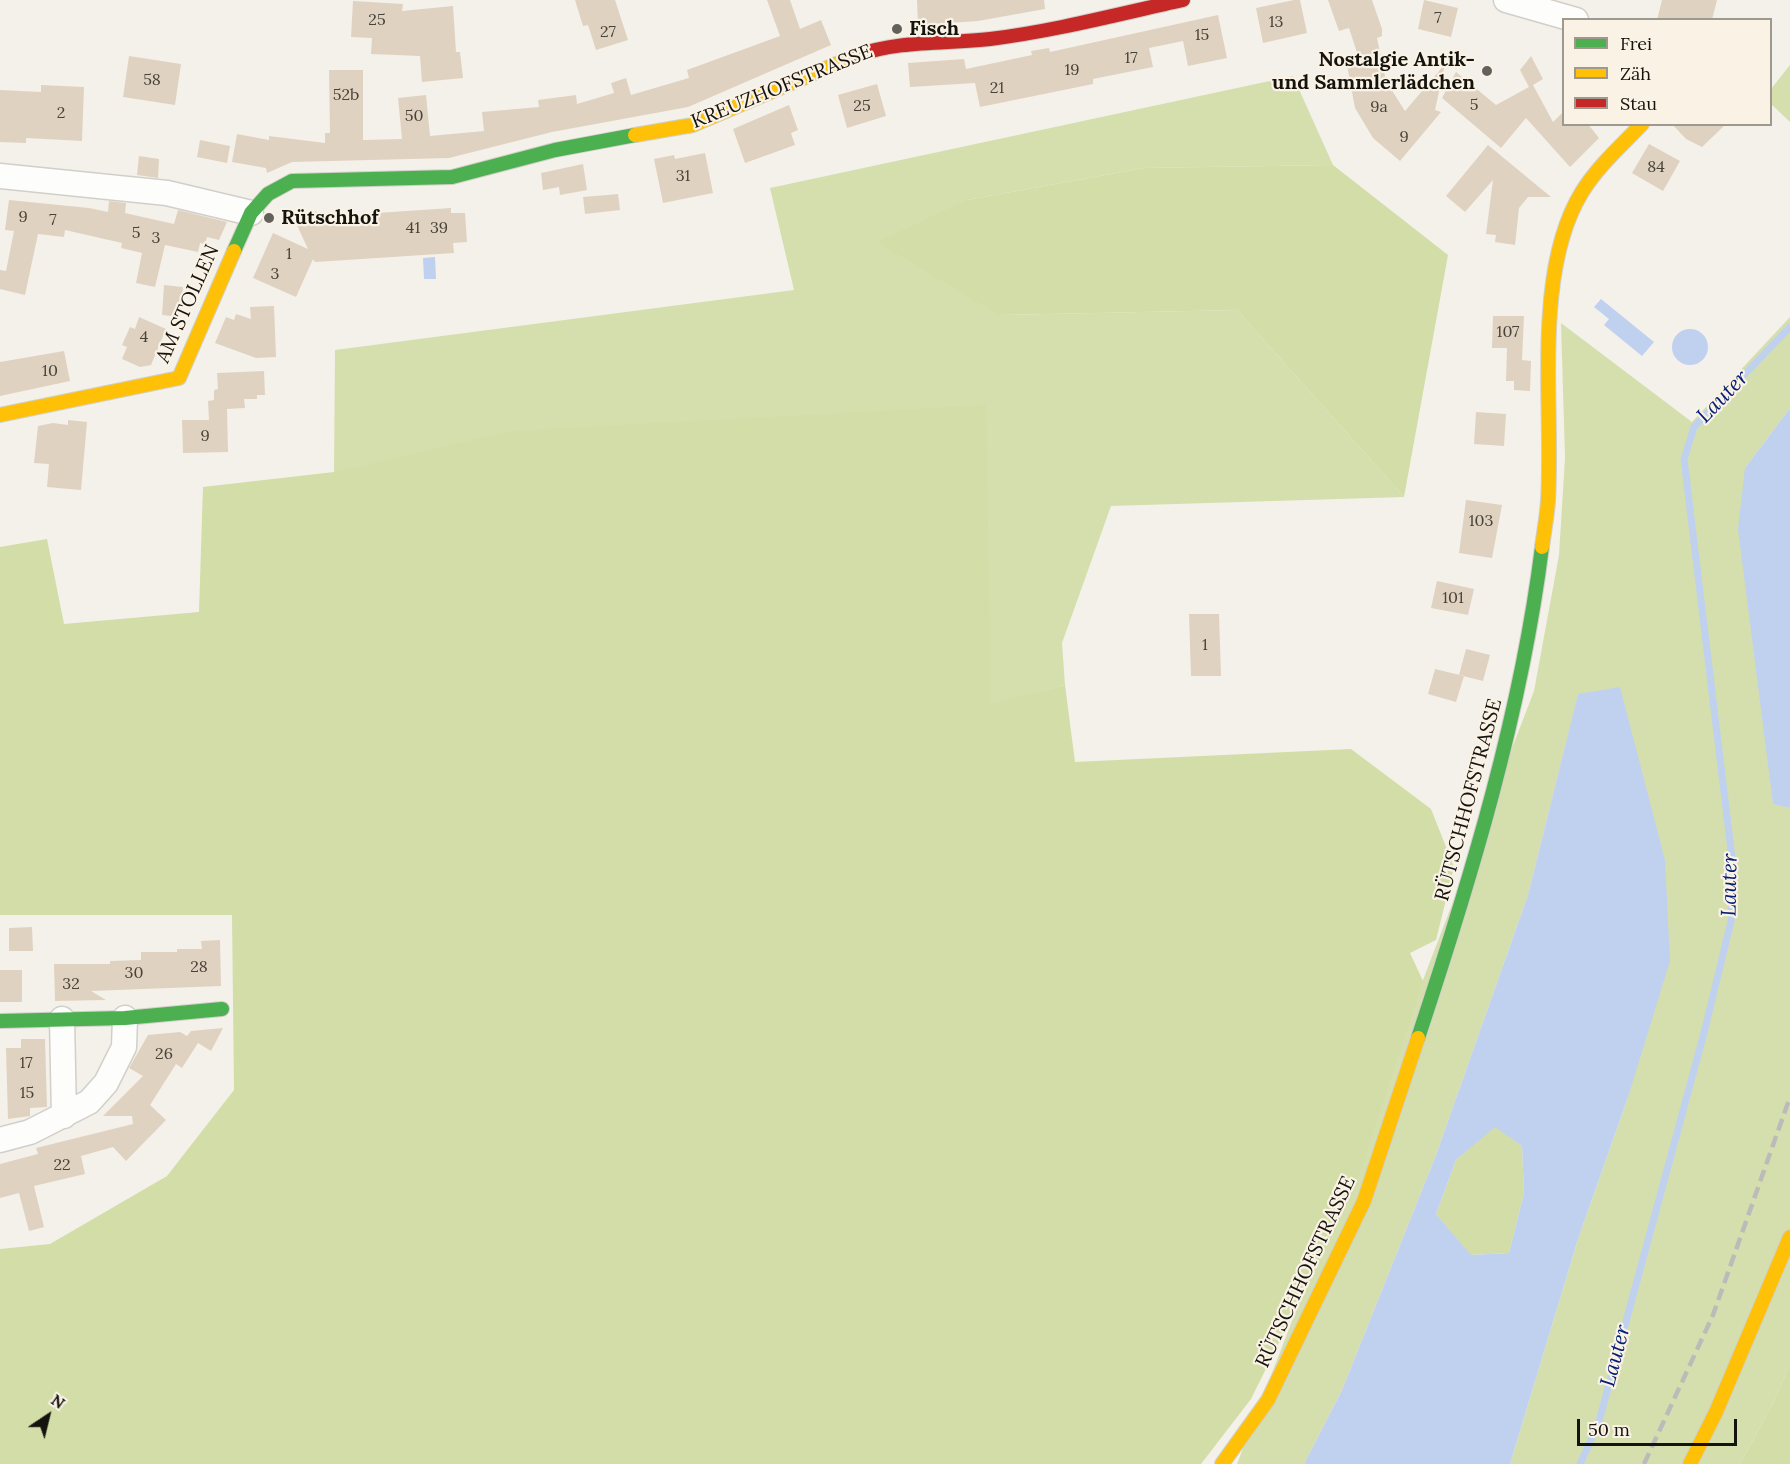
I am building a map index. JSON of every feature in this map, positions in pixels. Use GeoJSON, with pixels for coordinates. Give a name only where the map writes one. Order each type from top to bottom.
{"type":"FeatureCollection","features":[{"type":"Feature","properties":{"kind":"street","name":"KREUZHOFSTRASSE"},"geometry":{"type":"LineString","coordinates":[[251,213],[268,194],[292,181],[452,177],[555,150],[693,125],[760,98],[830,65],[874,49],[1009,36],[1183,0]]}},
{"type":"Feature","properties":{"kind":"street"},"geometry":{"type":"LineString","coordinates":[[1506,0],[1531,3],[1571,18]]}},
{"type":"Feature","properties":{"kind":"street","name":"RÜTSCHHOFSTRASSE"},"geometry":{"type":"LineString","coordinates":[[1222,1464],[1268,1400],[1364,1201],[1443,963],[1471,870],[1518,692],[1534,612],[1548,502],[1550,314],[1558,256],[1568,223],[1581,193],[1601,166],[1640,126]]}},
{"type":"Feature","properties":{"kind":"street"},"geometry":{"type":"LineString","coordinates":[[0,176],[167,193],[251,213]]}},
{"type":"Feature","properties":{"kind":"street","name":"AM STOLLEN"},"geometry":{"type":"LineString","coordinates":[[0,415],[179,378],[251,213]]}},
{"type":"Feature","properties":{"kind":"street"},"geometry":{"type":"LineString","coordinates":[[0,1021],[125,1018],[222,1009]]}},
{"type":"Feature","properties":{"kind":"street"},"geometry":{"type":"LineString","coordinates":[[0,1140],[30,1132],[89,1102],[106,1083],[124,1047],[125,1018]]}},
{"type":"Feature","properties":{"kind":"street"},"geometry":{"type":"LineString","coordinates":[[62,1019],[64,1116]]}},
{"type":"Feature","properties":{"kind":"street"},"geometry":{"type":"LineString","coordinates":[[1690,1464],[1716,1412],[1790,1237]]}},
{"type":"Feature","properties":{"kind":"green space"},"geometry":{"type":"Polygon","coordinates":[[[1790,65],[1790,122],[1772,105],[1772,88],[1790,65]]]}},
{"type":"Feature","properties":{"kind":"green space"},"geometry":{"type":"Polygon","coordinates":[[[1293,76],[1333,165],[1144,168],[967,200],[999,315],[1237,310],[1404,497],[1111,506],[1062,643],[1065,685],[991,705],[334,472],[335,350],[794,290],[770,188],[1293,76]]]}},
{"type":"Feature","properties":{"kind":"green space"},"geometry":{"type":"Polygon","coordinates":[[[1333,165],[1448,255],[1404,497],[1237,310],[999,315],[877,242],[967,200],[1144,168],[1333,165]]]}},
{"type":"Feature","properties":{"kind":"green space"},"geometry":{"type":"Polygon","coordinates":[[[1790,317],[1790,408],[1745,468],[1773,803],[1790,808],[1790,1364],[1775,1399],[1740,1464],[1510,1464],[1578,1239],[1628,1097],[1578,695],[1528,895],[1436,1155],[1342,1390],[1304,1464],[1237,1464],[1534,691],[1559,555],[1565,458],[1561,323],[1692,422],[1790,317]]]}},
{"type":"Feature","properties":{"kind":"green space"},"geometry":{"type":"Polygon","coordinates":[[[986,405],[991,704],[1065,685],[1075,762],[1351,749],[1431,809],[1454,867],[1436,940],[1410,953],[1423,981],[1353,1193],[1251,1399],[1201,1464],[0,1464],[0,1249],[50,1244],[167,1176],[234,1090],[232,915],[0,915],[0,547],[47,539],[64,624],[199,612],[203,487],[334,472],[511,431],[986,405]]]}},
{"type":"Feature","properties":{"kind":"green space"},"geometry":{"type":"Polygon","coordinates":[[[1495,1126],[1522,1146],[1524,1193],[1509,1253],[1470,1255],[1436,1214],[1456,1160],[1495,1126]]]}},
{"type":"Feature","properties":{"kind":"green space"},"geometry":{"type":"Polygon","coordinates":[[[1790,1364],[1790,1464],[1740,1464],[1775,1399],[1790,1364]]]}},
{"type":"Feature","properties":{"kind":"water"},"geometry":{"type":"Polygon","coordinates":[[[435,257],[436,279],[424,279],[423,258],[435,257]]]}},
{"type":"Feature","properties":{"kind":"water"},"geometry":{"type":"Polygon","coordinates":[[[1601,299],[1654,342],[1642,356],[1604,325],[1609,319],[1594,307],[1601,299]]]}},
{"type":"Feature","properties":{"kind":"water"},"geometry":{"type":"Polygon","coordinates":[[[1690,329],[1702,335],[1708,347],[1702,359],[1690,365],[1678,359],[1672,347],[1678,335],[1690,329]]]}},
{"type":"Feature","properties":{"kind":"water"},"geometry":{"type":"Polygon","coordinates":[[[1790,408],[1790,808],[1773,804],[1738,529],[1745,468],[1790,408]]]}},
{"type":"Feature","properties":{"kind":"water"},"geometry":{"type":"Polygon","coordinates":[[[1620,687],[1665,860],[1670,961],[1628,1097],[1578,1239],[1510,1464],[1304,1464],[1342,1390],[1436,1155],[1528,895],[1578,694],[1620,687]],[[1495,1127],[1456,1160],[1436,1214],[1471,1255],[1509,1253],[1524,1193],[1522,1146],[1495,1127]]]}},
{"type":"Feature","properties":{"kind":"building"},"geometry":{"type":"Polygon","coordinates":[[[575,0],[615,0],[628,40],[596,50],[588,25],[583,26],[575,0]]]}},
{"type":"Feature","properties":{"kind":"building"},"geometry":{"type":"Polygon","coordinates":[[[767,0],[790,0],[800,29],[821,20],[831,45],[688,107],[552,132],[449,158],[292,162],[267,173],[266,168],[232,162],[237,134],[269,140],[269,136],[325,143],[325,133],[330,133],[329,70],[363,70],[363,140],[402,139],[398,98],[426,95],[430,136],[484,131],[482,112],[539,107],[538,100],[576,95],[577,104],[614,93],[611,83],[626,78],[631,95],[689,78],[687,70],[780,36],[767,0]]]}},
{"type":"Feature","properties":{"kind":"building"},"geometry":{"type":"Polygon","coordinates":[[[917,0],[1044,0],[1045,9],[978,21],[918,25],[917,0]]]}},
{"type":"Feature","properties":{"kind":"building"},"geometry":{"type":"Polygon","coordinates":[[[1300,0],[1307,33],[1263,43],[1256,8],[1300,0]]]}},
{"type":"Feature","properties":{"kind":"building"},"geometry":{"type":"Polygon","coordinates":[[[1328,0],[1372,0],[1382,29],[1382,36],[1377,38],[1386,81],[1405,111],[1445,64],[1435,110],[1441,112],[1400,161],[1373,138],[1355,108],[1347,65],[1360,62],[1349,28],[1339,31],[1328,0]]]}},
{"type":"Feature","properties":{"kind":"building"},"geometry":{"type":"Polygon","coordinates":[[[1424,0],[1458,8],[1451,37],[1418,29],[1424,0]]]}},
{"type":"Feature","properties":{"kind":"building"},"geometry":{"type":"Polygon","coordinates":[[[1662,0],[1717,0],[1712,18],[1658,18],[1662,0]]]}},
{"type":"Feature","properties":{"kind":"building"},"geometry":{"type":"Polygon","coordinates":[[[353,1],[403,4],[402,11],[453,6],[456,52],[460,52],[463,78],[422,82],[420,56],[371,54],[372,38],[351,37],[353,1]]]}},
{"type":"Feature","properties":{"kind":"building"},"geometry":{"type":"Polygon","coordinates":[[[1218,15],[1227,58],[1188,66],[1183,41],[1149,48],[1153,67],[1093,79],[1093,84],[980,107],[975,83],[910,87],[908,63],[964,59],[966,69],[1032,55],[1031,51],[1049,48],[1050,52],[1218,15]]]}},
{"type":"Feature","properties":{"kind":"building"},"geometry":{"type":"Polygon","coordinates":[[[129,56],[181,64],[175,105],[123,97],[129,56]]]}},
{"type":"Feature","properties":{"kind":"building"},"geometry":{"type":"Polygon","coordinates":[[[1531,56],[1543,79],[1533,85],[1553,122],[1562,113],[1562,126],[1590,126],[1599,138],[1570,167],[1526,118],[1501,148],[1442,98],[1456,72],[1496,105],[1529,87],[1520,70],[1531,56]]]}},
{"type":"Feature","properties":{"kind":"building"},"geometry":{"type":"Polygon","coordinates":[[[877,84],[886,116],[847,128],[838,95],[877,84]]]}},
{"type":"Feature","properties":{"kind":"building"},"geometry":{"type":"Polygon","coordinates":[[[41,85],[84,87],[82,141],[26,138],[26,143],[0,142],[0,90],[41,92],[41,85]]]}},
{"type":"Feature","properties":{"kind":"building"},"geometry":{"type":"Polygon","coordinates":[[[789,105],[798,130],[791,133],[795,145],[745,163],[733,129],[789,105]]]}},
{"type":"Feature","properties":{"kind":"building"},"geometry":{"type":"Polygon","coordinates":[[[1674,126],[1724,126],[1702,147],[1686,139],[1674,126]]]}},
{"type":"Feature","properties":{"kind":"building"},"geometry":{"type":"Polygon","coordinates":[[[200,140],[230,146],[227,163],[197,157],[200,140]]]}},
{"type":"Feature","properties":{"kind":"building"},"geometry":{"type":"Polygon","coordinates":[[[1649,144],[1680,161],[1663,191],[1632,173],[1649,144]]]}},
{"type":"Feature","properties":{"kind":"building"},"geometry":{"type":"Polygon","coordinates":[[[1488,145],[1551,197],[1528,197],[1519,208],[1515,245],[1495,242],[1496,235],[1486,234],[1493,180],[1465,212],[1446,196],[1488,145]]]}},
{"type":"Feature","properties":{"kind":"building"},"geometry":{"type":"Polygon","coordinates":[[[705,153],[713,193],[663,203],[654,159],[674,155],[675,159],[705,153]]]}},
{"type":"Feature","properties":{"kind":"building"},"geometry":{"type":"Polygon","coordinates":[[[139,156],[159,159],[158,178],[137,175],[139,156]]]}},
{"type":"Feature","properties":{"kind":"building"},"geometry":{"type":"Polygon","coordinates":[[[583,164],[587,190],[560,195],[559,187],[543,190],[541,173],[583,164]]]}},
{"type":"Feature","properties":{"kind":"building"},"geometry":{"type":"Polygon","coordinates":[[[618,194],[620,210],[585,214],[583,197],[618,194]]]}},
{"type":"Feature","properties":{"kind":"building"},"geometry":{"type":"Polygon","coordinates":[[[9,200],[108,212],[109,201],[126,203],[125,213],[174,224],[178,210],[227,222],[219,240],[207,237],[205,244],[200,243],[198,252],[165,245],[155,287],[136,283],[142,253],[121,248],[122,243],[65,230],[64,237],[38,234],[25,295],[0,289],[0,270],[6,271],[14,231],[5,230],[9,200]]]}},
{"type":"Feature","properties":{"kind":"building"},"geometry":{"type":"Polygon","coordinates":[[[451,208],[451,213],[465,213],[467,242],[453,243],[454,253],[315,262],[313,259],[296,297],[253,278],[273,233],[308,249],[295,221],[316,211],[318,217],[451,208]]]}},
{"type":"Feature","properties":{"kind":"building"},"geometry":{"type":"Polygon","coordinates":[[[164,285],[183,287],[180,317],[162,315],[164,285]]]}},
{"type":"Feature","properties":{"kind":"building"},"geometry":{"type":"Polygon","coordinates":[[[274,306],[276,357],[256,358],[215,343],[226,317],[234,320],[236,314],[251,319],[250,307],[274,306]]]}},
{"type":"Feature","properties":{"kind":"building"},"geometry":{"type":"Polygon","coordinates":[[[1493,316],[1524,316],[1522,360],[1531,361],[1530,391],[1514,390],[1514,381],[1506,381],[1507,348],[1492,348],[1493,316]]]}},
{"type":"Feature","properties":{"kind":"building"},"geometry":{"type":"Polygon","coordinates":[[[139,317],[166,329],[151,365],[140,367],[122,359],[127,347],[122,345],[130,327],[135,329],[139,317]]]}},
{"type":"Feature","properties":{"kind":"building"},"geometry":{"type":"Polygon","coordinates":[[[64,351],[70,381],[0,396],[0,362],[64,351]]]}},
{"type":"Feature","properties":{"kind":"building"},"geometry":{"type":"Polygon","coordinates":[[[264,371],[265,395],[257,395],[257,399],[244,399],[245,408],[227,409],[228,452],[183,453],[182,420],[209,420],[208,401],[214,400],[214,390],[218,389],[217,373],[264,371]]]}},
{"type":"Feature","properties":{"kind":"building"},"geometry":{"type":"Polygon","coordinates":[[[1476,412],[1506,414],[1504,446],[1474,444],[1476,412]]]}},
{"type":"Feature","properties":{"kind":"building"},"geometry":{"type":"Polygon","coordinates":[[[68,420],[87,422],[81,490],[47,487],[49,464],[34,463],[38,426],[53,423],[68,425],[68,420]]]}},
{"type":"Feature","properties":{"kind":"building"},"geometry":{"type":"Polygon","coordinates":[[[1466,500],[1502,505],[1492,558],[1459,553],[1466,500]]]}},
{"type":"Feature","properties":{"kind":"building"},"geometry":{"type":"Polygon","coordinates":[[[1437,581],[1474,589],[1468,615],[1431,608],[1437,581]]]}},
{"type":"Feature","properties":{"kind":"building"},"geometry":{"type":"Polygon","coordinates":[[[1189,614],[1219,614],[1221,676],[1191,676],[1189,614]]]}},
{"type":"Feature","properties":{"kind":"building"},"geometry":{"type":"Polygon","coordinates":[[[1466,649],[1490,655],[1483,681],[1459,675],[1466,649]]]}},
{"type":"Feature","properties":{"kind":"building"},"geometry":{"type":"Polygon","coordinates":[[[1435,669],[1464,676],[1456,702],[1428,694],[1435,669]]]}},
{"type":"Feature","properties":{"kind":"building"},"geometry":{"type":"Polygon","coordinates":[[[32,927],[33,951],[9,951],[9,928],[32,927]]]}},
{"type":"Feature","properties":{"kind":"building"},"geometry":{"type":"Polygon","coordinates":[[[220,940],[221,986],[91,991],[106,1000],[55,1001],[54,964],[110,964],[110,961],[141,960],[141,952],[202,949],[201,941],[220,940]]]}},
{"type":"Feature","properties":{"kind":"building"},"geometry":{"type":"Polygon","coordinates":[[[0,970],[22,970],[22,1002],[0,1002],[0,970]]]}},
{"type":"Feature","properties":{"kind":"building"},"geometry":{"type":"Polygon","coordinates":[[[223,1028],[211,1051],[198,1043],[182,1068],[176,1064],[150,1105],[166,1120],[126,1161],[113,1147],[81,1156],[85,1174],[34,1186],[44,1227],[29,1231],[19,1193],[0,1198],[0,1164],[38,1154],[36,1148],[133,1124],[132,1116],[103,1116],[143,1076],[129,1068],[148,1035],[180,1032],[187,1036],[191,1031],[223,1028]]]}},
{"type":"Feature","properties":{"kind":"building"},"geometry":{"type":"Polygon","coordinates":[[[21,1039],[45,1039],[47,1107],[30,1108],[30,1116],[8,1119],[6,1048],[21,1048],[21,1039]]]}},
{"type":"Feature","properties":{"kind":"waterway","name":"Lauter"},"geometry":{"type":"LineString","coordinates":[[1580,1464],[1598,1425],[1704,1033],[1731,921],[1734,875],[1684,459],[1694,427],[1790,327]]}},
{"type":"Feature","properties":{"kind":"railway"},"geometry":{"type":"LineString","coordinates":[[1644,1464],[1713,1315],[1790,1097]]}},
{"type":"Feature","properties":{"kind":"traffic: fast"},"geometry":{"type":"LineString","coordinates":[[234,251],[251,213],[268,194],[292,181],[452,177],[555,150],[635,135]]}},
{"type":"Feature","properties":{"kind":"traffic: fast"},"geometry":{"type":"LineString","coordinates":[[1418,1038],[1457,917],[1508,734],[1533,609],[1542,547]]}},
{"type":"Feature","properties":{"kind":"traffic: fast"},"geometry":{"type":"LineString","coordinates":[[0,1021],[125,1018],[222,1009]]}},
{"type":"Feature","properties":{"kind":"traffic: slow"},"geometry":{"type":"LineString","coordinates":[[635,135],[693,125],[855,56]]}},
{"type":"Feature","properties":{"kind":"traffic: slow"},"geometry":{"type":"LineString","coordinates":[[1542,547],[1548,501],[1548,342],[1556,262],[1566,225],[1582,192],[1602,165],[1640,126]]}},
{"type":"Feature","properties":{"kind":"traffic: slow"},"geometry":{"type":"LineString","coordinates":[[0,415],[179,378],[234,251]]}},
{"type":"Feature","properties":{"kind":"traffic: slow"},"geometry":{"type":"LineString","coordinates":[[1222,1464],[1268,1400],[1364,1201],[1418,1038]]}},
{"type":"Feature","properties":{"kind":"traffic: slow"},"geometry":{"type":"LineString","coordinates":[[1690,1464],[1716,1412],[1790,1237]]}},
{"type":"Feature","properties":{"kind":"traffic: jam"},"geometry":{"type":"LineString","coordinates":[[855,56],[888,47],[990,39],[1039,32],[1183,0]]}},
{"type":"Feature","properties":{"kind":"place","name":"Fisch"},"geometry":{"type":"Point","coordinates":[897,29]}},
{"type":"Feature","properties":{"kind":"place","name":"Nostalgie Antik- und Sammlerlädchen"},"geometry":{"type":"Point","coordinates":[1487,71]}},
{"type":"Feature","properties":{"kind":"place","name":"Rütschhof"},"geometry":{"type":"Point","coordinates":[269,218]}}]}
